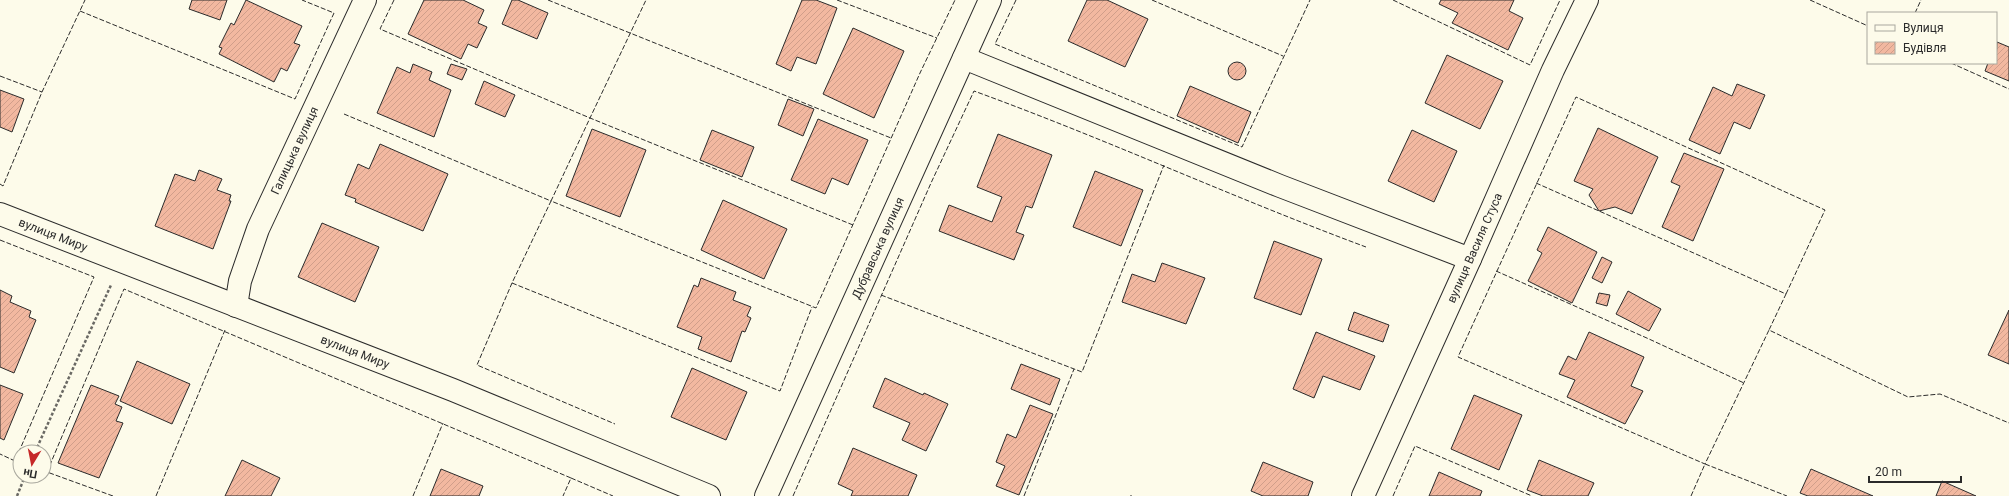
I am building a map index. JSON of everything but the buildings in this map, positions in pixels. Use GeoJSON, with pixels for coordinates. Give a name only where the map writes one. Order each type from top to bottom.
{"type":"FeatureCollection","features":[{"type":"Feature","properties":{"kind":"street","name":"Галицька вулиця"},"geometry":{"type":"LineString","coordinates":[[236,306],[240,281],[258,229],[365,0]]}},
{"type":"Feature","properties":{"kind":"street","name":"Дубравська вулиця"},"geometry":{"type":"LineString","coordinates":[[766,496],[990,0]]}},
{"type":"Feature","properties":{"kind":"street","name":"вулиця Василя Стуса"},"geometry":{"type":"LineString","coordinates":[[1363,496],[1470,260],[1553,70],[1587,0]]}},
{"type":"Feature","properties":{"kind":"street"},"geometry":{"type":"LineString","coordinates":[[964,58],[1280,186],[1470,260]]}},
{"type":"Feature","properties":{"kind":"street","name":"вулиця Миру"},"geometry":{"type":"LineString","coordinates":[[0,214],[453,390],[708,496]]}},
{"type":"Feature","properties":{"kind":"path"},"geometry":{"type":"LineString","coordinates":[[39,444],[111,287],[120,260]]}},
{"type":"Feature","properties":{"kind":"path"},"geometry":{"type":"LineString","coordinates":[[17,496],[22,484]]}},
{"type":"Feature","properties":{"kind":"fence"},"geometry":{"type":"LineString","coordinates":[[0,184],[3,186],[42,92],[85,0]]}},
{"type":"Feature","properties":{"kind":"fence"},"geometry":{"type":"LineString","coordinates":[[80,11],[295,99],[334,13],[302,0]]}},
{"type":"Feature","properties":{"kind":"fence"},"geometry":{"type":"LineString","coordinates":[[394,0],[380,29],[590,118],[646,0]]}},
{"type":"Feature","properties":{"kind":"fence"},"geometry":{"type":"LineString","coordinates":[[548,0],[891,138]]}},
{"type":"Feature","properties":{"kind":"fence"},"geometry":{"type":"LineString","coordinates":[[837,0],[937,38]]}},
{"type":"Feature","properties":{"kind":"fence"},"geometry":{"type":"LineString","coordinates":[[853,225],[590,118],[551,201],[816,308],[920,73],[955,0]]}},
{"type":"Feature","properties":{"kind":"fence"},"geometry":{"type":"LineString","coordinates":[[1016,0],[995,44],[1242,147],[1310,0]]}},
{"type":"Feature","properties":{"kind":"fence"},"geometry":{"type":"LineString","coordinates":[[1152,0],[1283,56]]}},
{"type":"Feature","properties":{"kind":"fence"},"geometry":{"type":"LineString","coordinates":[[1393,0],[1530,65],[1560,0]]}},
{"type":"Feature","properties":{"kind":"fence"},"geometry":{"type":"LineString","coordinates":[[1810,0],[1867,26]]}},
{"type":"Feature","properties":{"kind":"fence"},"geometry":{"type":"LineString","coordinates":[[1915,12],[1921,0]]}},
{"type":"Feature","properties":{"kind":"fence"},"geometry":{"type":"LineString","coordinates":[[1953,64],[2009,89]]}},
{"type":"Feature","properties":{"kind":"fence"},"geometry":{"type":"LineString","coordinates":[[0,76],[42,92]]}},
{"type":"Feature","properties":{"kind":"fence"},"geometry":{"type":"LineString","coordinates":[[793,496],[931,183],[974,91],[1023,109],[1268,209],[1366,247]]}},
{"type":"Feature","properties":{"kind":"fence"},"geometry":{"type":"LineString","coordinates":[[1786,294],[1825,210],[1576,97],[1458,357],[1705,464],[1769,330],[1908,397],[1940,394],[2009,423]]}},
{"type":"Feature","properties":{"kind":"fence"},"geometry":{"type":"LineString","coordinates":[[344,114],[551,201],[512,283],[477,365],[615,424]]}},
{"type":"Feature","properties":{"kind":"fence"},"geometry":{"type":"LineString","coordinates":[[881,295],[1082,372],[1164,165]]}},
{"type":"Feature","properties":{"kind":"fence"},"geometry":{"type":"LineString","coordinates":[[1536,183],[1786,294],[1769,330]]}},
{"type":"Feature","properties":{"kind":"fence"},"geometry":{"type":"LineString","coordinates":[[0,240],[94,277],[15,461],[0,454]]}},
{"type":"Feature","properties":{"kind":"fence"},"geometry":{"type":"LineString","coordinates":[[1496,271],[1744,383]]}},
{"type":"Feature","properties":{"kind":"fence"},"geometry":{"type":"LineString","coordinates":[[512,283],[780,391],[812,307]]}},
{"type":"Feature","properties":{"kind":"fence"},"geometry":{"type":"LineString","coordinates":[[113,496],[47,472],[124,289],[571,478],[563,496]]}},
{"type":"Feature","properties":{"kind":"fence"},"geometry":{"type":"LineString","coordinates":[[156,496],[225,330]]}},
{"type":"Feature","properties":{"kind":"fence"},"geometry":{"type":"LineString","coordinates":[[1024,496],[1074,369]]}},
{"type":"Feature","properties":{"kind":"fence"},"geometry":{"type":"LineString","coordinates":[[413,496],[443,423]]}},
{"type":"Feature","properties":{"kind":"fence"},"geometry":{"type":"LineString","coordinates":[[1393,496],[1415,446],[1532,496]]}},
{"type":"Feature","properties":{"kind":"fence"},"geometry":{"type":"LineString","coordinates":[[1691,496],[1705,464],[1787,496]]}},
{"type":"Feature","properties":{"kind":"fence"},"geometry":{"type":"LineString","coordinates":[[571,478],[613,496]]}}]}
